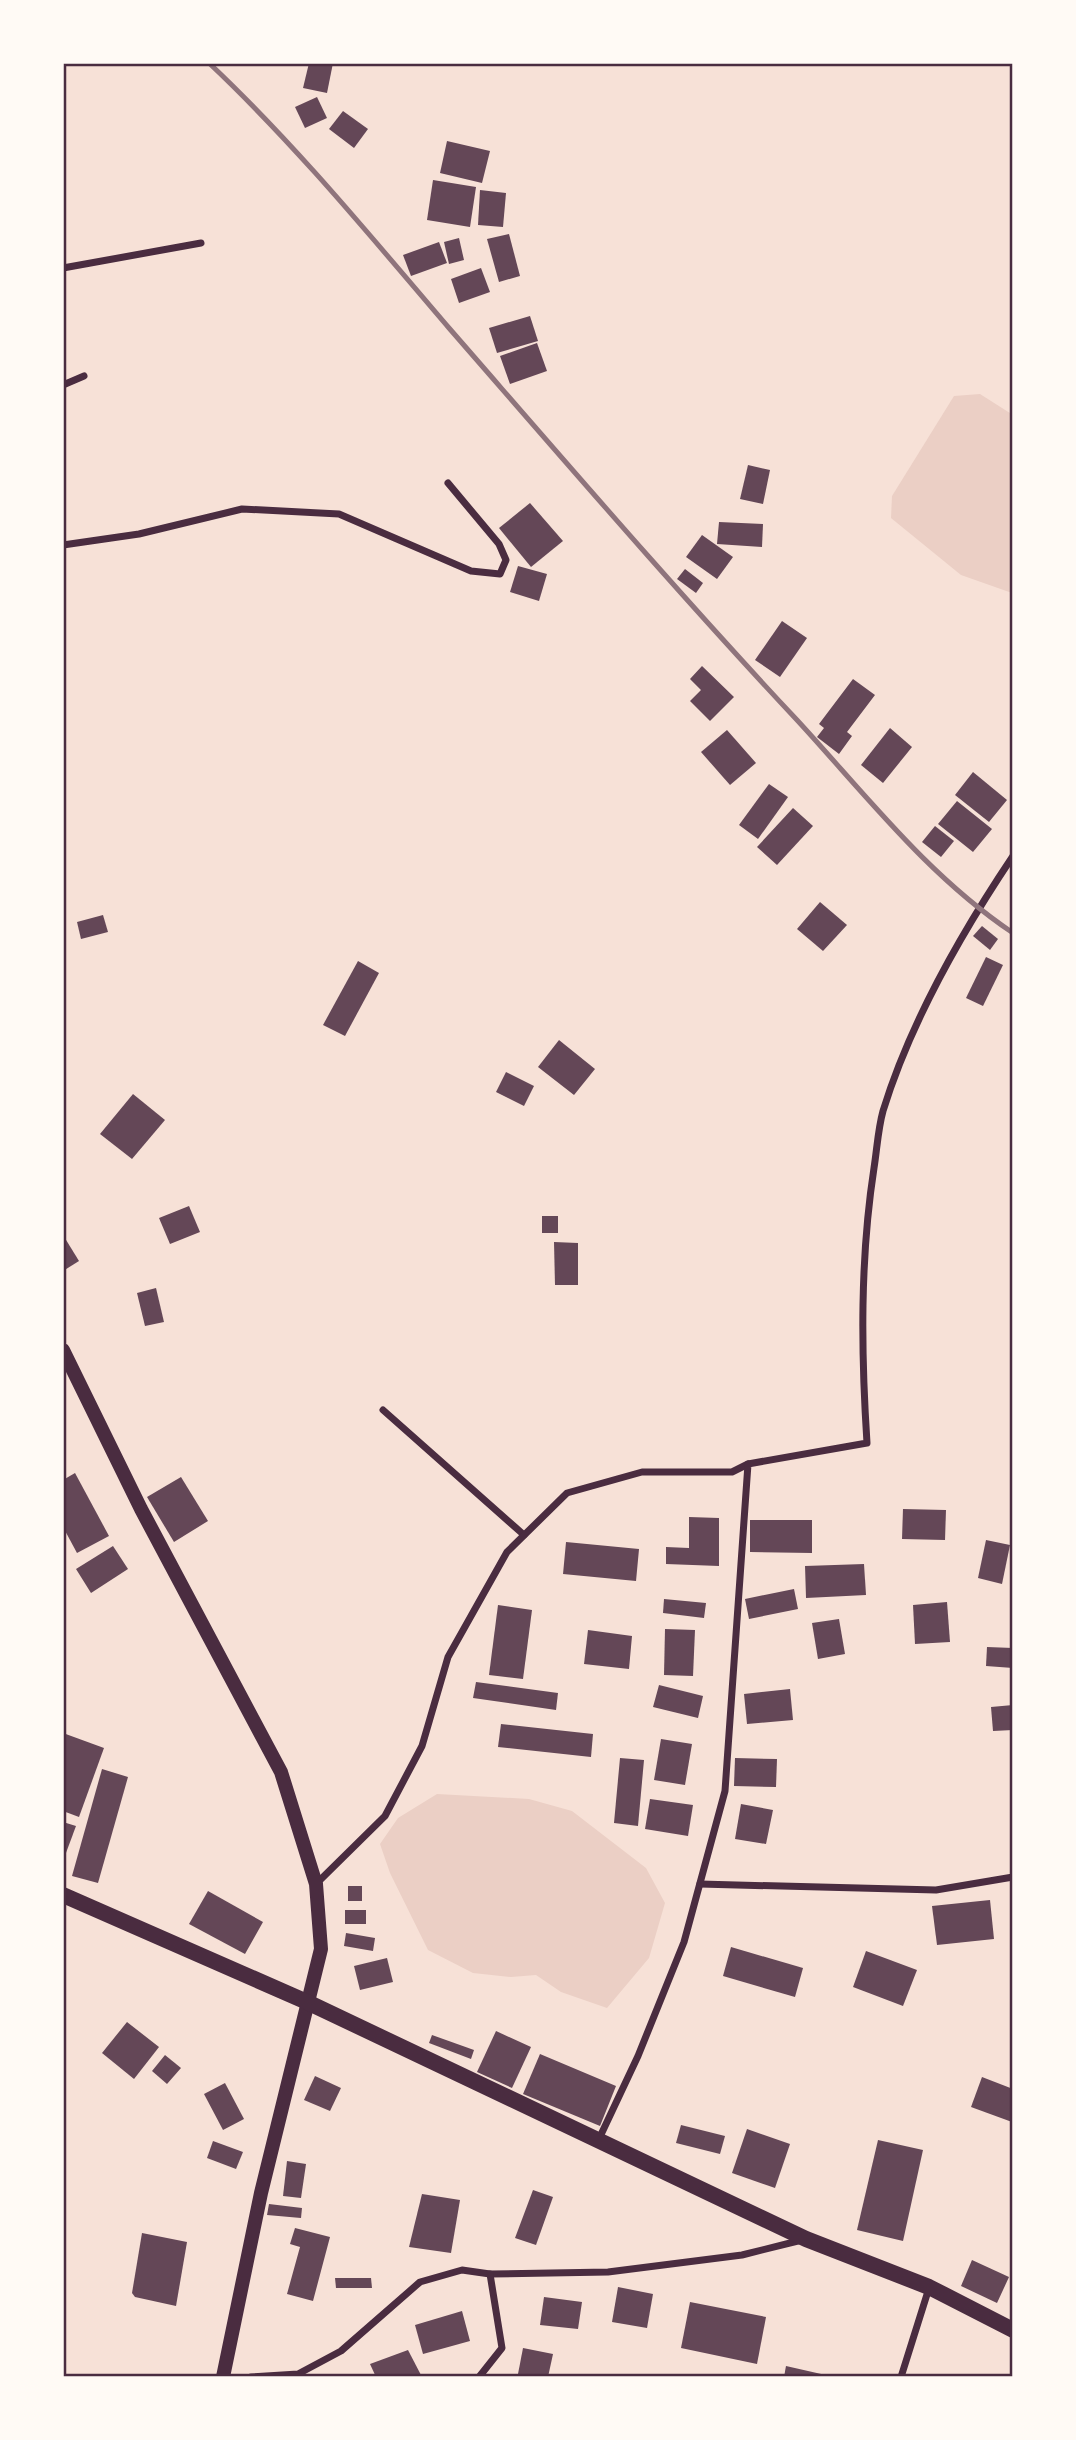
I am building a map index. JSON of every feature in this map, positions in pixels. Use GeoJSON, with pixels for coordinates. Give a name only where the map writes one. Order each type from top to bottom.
{"type":"FeatureCollection","features":[{"type":"Feature","properties":{"kind":"highway"},"geometry":{"type":"LineString","coordinates":[[63,1895],[307,2001],[806,2239],[929,2287],[1013,2330]]}},
{"type":"Feature","properties":{"kind":"main road"},"geometry":{"type":"LineString","coordinates":[[63,1350],[141,1509],[281,1772],[317,1884],[321,1949],[261,2193],[223,2377]]}},
{"type":"Feature","properties":{"kind":"street"},"geometry":{"type":"LineString","coordinates":[[63,268],[201,243]]}},
{"type":"Feature","properties":{"kind":"street"},"geometry":{"type":"LineString","coordinates":[[63,385],[84,376]]}},
{"type":"Feature","properties":{"kind":"street"},"geometry":{"type":"LineString","coordinates":[[63,545],[139,534],[242,509],[339,514],[471,571],[500,575],[506,560],[499,544],[448,483]]}},
{"type":"Feature","properties":{"kind":"street"},"geometry":{"type":"LineString","coordinates":[[317,1884],[385,1816],[422,1746],[448,1657],[508,1552],[567,1493],[642,1472],[732,1472],[748,1464],[867,1443],[861,1352],[867,1213],[883,1112],[924,1010],[978,909],[1013,856]]}},
{"type":"Feature","properties":{"kind":"street"},"geometry":{"type":"LineString","coordinates":[[383,1410],[524,1535]]}},
{"type":"Feature","properties":{"kind":"street"},"geometry":{"type":"LineString","coordinates":[[598,2141],[638,2056],[679,1955],[725,1791],[748,1464]]}},
{"type":"Feature","properties":{"kind":"street"},"geometry":{"type":"LineString","coordinates":[[700,1884],[936,1889],[1013,1877]]}},
{"type":"Feature","properties":{"kind":"street"},"geometry":{"type":"LineString","coordinates":[[251,2377],[298,2374],[341,2351],[420,2282],[461,2270],[490,2274],[608,2272],[743,2255],[806,2239]]}},
{"type":"Feature","properties":{"kind":"street"},"geometry":{"type":"LineString","coordinates":[[480,2377],[502,2348],[490,2274]]}},
{"type":"Feature","properties":{"kind":"street"},"geometry":{"type":"LineString","coordinates":[[901,2377],[929,2287]]}},
{"type":"Feature","properties":{"kind":"shaded area"},"geometry":{"type":"Polygon","coordinates":[[[980,394],[1013,415],[1012,593],[961,575],[891,518],[892,496],[954,396],[980,394]]]}},
{"type":"Feature","properties":{"kind":"shaded area"},"geometry":{"type":"Polygon","coordinates":[[[437,1794],[529,1799],[572,1811],[646,1868],[665,1903],[649,1958],[607,2008],[561,1992],[536,1975],[511,1977],[473,1973],[428,1950],[390,1873],[380,1844],[398,1818],[437,1794]]]}},
{"type":"Feature","properties":{"kind":"building"},"geometry":{"type":"Polygon","coordinates":[[[309,63],[333,63],[327,93],[303,88],[309,63]]]}},
{"type":"Feature","properties":{"kind":"building"},"geometry":{"type":"Polygon","coordinates":[[[317,97],[327,118],[305,128],[295,107],[317,97]]]}},
{"type":"Feature","properties":{"kind":"building"},"geometry":{"type":"Polygon","coordinates":[[[343,111],[368,129],[354,148],[329,129],[343,111]]]}},
{"type":"Feature","properties":{"kind":"building"},"geometry":{"type":"Polygon","coordinates":[[[447,141],[490,151],[482,183],[440,173],[447,141]]]}},
{"type":"Feature","properties":{"kind":"building"},"geometry":{"type":"Polygon","coordinates":[[[433,180],[476,187],[470,227],[427,220],[433,180]]]}},
{"type":"Feature","properties":{"kind":"building"},"geometry":{"type":"Polygon","coordinates":[[[480,190],[506,193],[503,227],[478,225],[480,190]]]}},
{"type":"Feature","properties":{"kind":"building"},"geometry":{"type":"Polygon","coordinates":[[[509,234],[520,276],[499,282],[487,239],[509,234]]]}},
{"type":"Feature","properties":{"kind":"building"},"geometry":{"type":"Polygon","coordinates":[[[459,238],[464,260],[449,264],[444,242],[459,238]]]}},
{"type":"Feature","properties":{"kind":"building"},"geometry":{"type":"Polygon","coordinates":[[[439,242],[447,263],[411,276],[403,255],[439,242]]]}},
{"type":"Feature","properties":{"kind":"building"},"geometry":{"type":"Polygon","coordinates":[[[481,268],[490,292],[459,303],[451,279],[481,268]]]}},
{"type":"Feature","properties":{"kind":"building"},"geometry":{"type":"Polygon","coordinates":[[[530,316],[538,341],[497,353],[489,328],[530,316]]]}},
{"type":"Feature","properties":{"kind":"building"},"geometry":{"type":"Polygon","coordinates":[[[537,343],[547,371],[510,384],[500,356],[537,343]]]}},
{"type":"Feature","properties":{"kind":"building"},"geometry":{"type":"Polygon","coordinates":[[[748,465],[770,470],[763,504],[740,499],[748,465]]]}},
{"type":"Feature","properties":{"kind":"building"},"geometry":{"type":"Polygon","coordinates":[[[530,503],[563,541],[531,567],[499,528],[530,503]]]}},
{"type":"Feature","properties":{"kind":"building"},"geometry":{"type":"Polygon","coordinates":[[[719,522],[763,524],[762,547],[717,544],[719,522]]]}},
{"type":"Feature","properties":{"kind":"building"},"geometry":{"type":"Polygon","coordinates":[[[702,535],[733,557],[717,579],[686,557],[702,535]]]}},
{"type":"Feature","properties":{"kind":"building"},"geometry":{"type":"Polygon","coordinates":[[[518,566],[547,574],[539,601],[510,592],[518,566]]]}},
{"type":"Feature","properties":{"kind":"building"},"geometry":{"type":"Polygon","coordinates":[[[685,569],[703,583],[696,593],[677,579],[685,569]]]}},
{"type":"Feature","properties":{"kind":"building"},"geometry":{"type":"Polygon","coordinates":[[[782,621],[807,638],[780,677],[755,660],[782,621]]]}},
{"type":"Feature","properties":{"kind":"building"},"geometry":{"type":"Polygon","coordinates":[[[702,666],[734,697],[710,721],[690,701],[701,690],[690,679],[702,666]]]}},
{"type":"Feature","properties":{"kind":"building"},"geometry":{"type":"Polygon","coordinates":[[[853,679],[875,695],[847,732],[852,736],[839,754],[817,737],[824,728],[819,724],[853,679]]]}},
{"type":"Feature","properties":{"kind":"building"},"geometry":{"type":"Polygon","coordinates":[[[890,728],[912,747],[883,783],[861,765],[890,728]]]}},
{"type":"Feature","properties":{"kind":"building"},"geometry":{"type":"Polygon","coordinates":[[[727,730],[756,763],[730,785],[701,752],[727,730]]]}},
{"type":"Feature","properties":{"kind":"building"},"geometry":{"type":"Polygon","coordinates":[[[973,772],[1007,800],[989,822],[955,795],[973,772]]]}},
{"type":"Feature","properties":{"kind":"building"},"geometry":{"type":"Polygon","coordinates":[[[769,784],[788,797],[758,839],[739,825],[769,784]]]}},
{"type":"Feature","properties":{"kind":"building"},"geometry":{"type":"Polygon","coordinates":[[[957,801],[992,829],[973,852],[938,824],[957,801]]]}},
{"type":"Feature","properties":{"kind":"building"},"geometry":{"type":"Polygon","coordinates":[[[793,808],[813,826],[777,865],[757,847],[793,808]]]}},
{"type":"Feature","properties":{"kind":"building"},"geometry":{"type":"Polygon","coordinates":[[[935,826],[954,841],[941,857],[922,842],[935,826]]]}},
{"type":"Feature","properties":{"kind":"building"},"geometry":{"type":"Polygon","coordinates":[[[820,902],[847,925],[823,951],[797,929],[820,902]]]}},
{"type":"Feature","properties":{"kind":"building"},"geometry":{"type":"Polygon","coordinates":[[[103,915],[108,932],[81,939],[77,922],[103,915]]]}},
{"type":"Feature","properties":{"kind":"building"},"geometry":{"type":"Polygon","coordinates":[[[982,926],[998,939],[990,950],[973,936],[982,926]]]}},
{"type":"Feature","properties":{"kind":"building"},"geometry":{"type":"Polygon","coordinates":[[[986,957],[1003,965],[983,1006],[966,998],[986,957]]]}},
{"type":"Feature","properties":{"kind":"building"},"geometry":{"type":"Polygon","coordinates":[[[358,961],[379,973],[345,1036],[323,1025],[358,961]]]}},
{"type":"Feature","properties":{"kind":"building"},"geometry":{"type":"Polygon","coordinates":[[[559,1040],[595,1069],[574,1095],[538,1067],[559,1040]]]}},
{"type":"Feature","properties":{"kind":"building"},"geometry":{"type":"Polygon","coordinates":[[[506,1072],[534,1086],[524,1106],[496,1092],[506,1072]]]}},
{"type":"Feature","properties":{"kind":"building"},"geometry":{"type":"Polygon","coordinates":[[[133,1094],[165,1120],[132,1159],[100,1134],[133,1094]]]}},
{"type":"Feature","properties":{"kind":"building"},"geometry":{"type":"Polygon","coordinates":[[[189,1206],[200,1232],[170,1244],[159,1218],[189,1206]]]}},
{"type":"Feature","properties":{"kind":"building"},"geometry":{"type":"Polygon","coordinates":[[[542,1216],[558,1216],[558,1233],[542,1233],[542,1216]]]}},
{"type":"Feature","properties":{"kind":"building"},"geometry":{"type":"Polygon","coordinates":[[[63,1235],[79,1261],[63,1271],[63,1235]]]}},
{"type":"Feature","properties":{"kind":"building"},"geometry":{"type":"Polygon","coordinates":[[[554,1242],[578,1243],[578,1285],[555,1285],[554,1242]]]}},
{"type":"Feature","properties":{"kind":"building"},"geometry":{"type":"Polygon","coordinates":[[[156,1288],[164,1322],[145,1326],[137,1293],[156,1288]]]}},
{"type":"Feature","properties":{"kind":"building"},"geometry":{"type":"Polygon","coordinates":[[[75,1473],[109,1536],[77,1553],[63,1527],[63,1480],[75,1473]]]}},
{"type":"Feature","properties":{"kind":"building"},"geometry":{"type":"Polygon","coordinates":[[[181,1477],[208,1521],[174,1542],[147,1497],[181,1477]]]}},
{"type":"Feature","properties":{"kind":"building"},"geometry":{"type":"Polygon","coordinates":[[[903,1509],[946,1510],[945,1540],[902,1539],[903,1509]]]}},
{"type":"Feature","properties":{"kind":"building"},"geometry":{"type":"Polygon","coordinates":[[[689,1517],[719,1518],[719,1566],[666,1564],[666,1547],[689,1548],[689,1517]]]}},
{"type":"Feature","properties":{"kind":"building"},"geometry":{"type":"Polygon","coordinates":[[[750,1520],[812,1520],[812,1553],[750,1552],[750,1520]]]}},
{"type":"Feature","properties":{"kind":"building"},"geometry":{"type":"Polygon","coordinates":[[[986,1540],[1010,1545],[1002,1584],[978,1578],[986,1540]]]}},
{"type":"Feature","properties":{"kind":"building"},"geometry":{"type":"Polygon","coordinates":[[[566,1542],[639,1549],[636,1581],[563,1574],[566,1542]]]}},
{"type":"Feature","properties":{"kind":"building"},"geometry":{"type":"Polygon","coordinates":[[[113,1546],[128,1569],[91,1593],[76,1569],[113,1546]]]}},
{"type":"Feature","properties":{"kind":"building"},"geometry":{"type":"Polygon","coordinates":[[[864,1564],[866,1595],[806,1598],[805,1566],[864,1564]]]}},
{"type":"Feature","properties":{"kind":"building"},"geometry":{"type":"Polygon","coordinates":[[[794,1589],[798,1609],[749,1619],[745,1599],[794,1589]]]}},
{"type":"Feature","properties":{"kind":"building"},"geometry":{"type":"Polygon","coordinates":[[[664,1599],[706,1603],[704,1618],[663,1613],[664,1599]]]}},
{"type":"Feature","properties":{"kind":"building"},"geometry":{"type":"Polygon","coordinates":[[[947,1602],[950,1642],[915,1644],[913,1605],[947,1602]]]}},
{"type":"Feature","properties":{"kind":"building"},"geometry":{"type":"Polygon","coordinates":[[[498,1605],[532,1610],[523,1679],[489,1675],[498,1605]]]}},
{"type":"Feature","properties":{"kind":"building"},"geometry":{"type":"Polygon","coordinates":[[[839,1619],[845,1654],[818,1659],[812,1623],[839,1619]]]}},
{"type":"Feature","properties":{"kind":"building"},"geometry":{"type":"Polygon","coordinates":[[[665,1629],[695,1630],[693,1676],[664,1675],[665,1629]]]}},
{"type":"Feature","properties":{"kind":"building"},"geometry":{"type":"Polygon","coordinates":[[[588,1630],[632,1636],[629,1669],[584,1664],[588,1630]]]}},
{"type":"Feature","properties":{"kind":"building"},"geometry":{"type":"Polygon","coordinates":[[[987,1647],[1013,1648],[1013,1668],[986,1666],[987,1647]]]}},
{"type":"Feature","properties":{"kind":"building"},"geometry":{"type":"Polygon","coordinates":[[[476,1682],[558,1693],[556,1710],[473,1698],[476,1682]]]}},
{"type":"Feature","properties":{"kind":"building"},"geometry":{"type":"Polygon","coordinates":[[[659,1685],[703,1696],[698,1718],[653,1707],[659,1685]]]}},
{"type":"Feature","properties":{"kind":"building"},"geometry":{"type":"Polygon","coordinates":[[[790,1689],[793,1720],[747,1724],[744,1694],[790,1689]]]}},
{"type":"Feature","properties":{"kind":"building"},"geometry":{"type":"Polygon","coordinates":[[[1013,1705],[1013,1730],[993,1731],[991,1707],[1013,1705]]]}},
{"type":"Feature","properties":{"kind":"building"},"geometry":{"type":"Polygon","coordinates":[[[501,1724],[593,1734],[591,1757],[498,1747],[501,1724]]]}},
{"type":"Feature","properties":{"kind":"building"},"geometry":{"type":"Polygon","coordinates":[[[63,1733],[104,1748],[79,1817],[63,1811],[63,1733]]]}},
{"type":"Feature","properties":{"kind":"building"},"geometry":{"type":"Polygon","coordinates":[[[661,1739],[692,1744],[685,1785],[654,1780],[661,1739]]]}},
{"type":"Feature","properties":{"kind":"building"},"geometry":{"type":"Polygon","coordinates":[[[620,1758],[644,1760],[638,1826],[614,1823],[620,1758]]]}},
{"type":"Feature","properties":{"kind":"building"},"geometry":{"type":"Polygon","coordinates":[[[735,1758],[777,1759],[776,1787],[734,1786],[735,1758]]]}},
{"type":"Feature","properties":{"kind":"building"},"geometry":{"type":"Polygon","coordinates":[[[102,1769],[128,1777],[98,1883],[72,1876],[102,1769]]]}},
{"type":"Feature","properties":{"kind":"building"},"geometry":{"type":"Polygon","coordinates":[[[650,1799],[693,1805],[688,1836],[645,1829],[650,1799]]]}},
{"type":"Feature","properties":{"kind":"building"},"geometry":{"type":"Polygon","coordinates":[[[741,1804],[773,1810],[766,1844],[735,1839],[741,1804]]]}},
{"type":"Feature","properties":{"kind":"building"},"geometry":{"type":"Polygon","coordinates":[[[63,1822],[76,1826],[63,1861],[63,1822]]]}},
{"type":"Feature","properties":{"kind":"building"},"geometry":{"type":"Polygon","coordinates":[[[348,1886],[362,1886],[362,1901],[348,1901],[348,1886]]]}},
{"type":"Feature","properties":{"kind":"building"},"geometry":{"type":"Polygon","coordinates":[[[208,1891],[263,1922],[245,1954],[189,1924],[208,1891]]]}},
{"type":"Feature","properties":{"kind":"building"},"geometry":{"type":"Polygon","coordinates":[[[990,1900],[994,1939],[937,1945],[932,1906],[990,1900]]]}},
{"type":"Feature","properties":{"kind":"building"},"geometry":{"type":"Polygon","coordinates":[[[345,1910],[366,1910],[366,1924],[345,1924],[345,1910]]]}},
{"type":"Feature","properties":{"kind":"building"},"geometry":{"type":"Polygon","coordinates":[[[346,1933],[375,1938],[373,1951],[344,1946],[346,1933]]]}},
{"type":"Feature","properties":{"kind":"building"},"geometry":{"type":"Polygon","coordinates":[[[731,1947],[803,1968],[795,1997],[723,1976],[731,1947]]]}},
{"type":"Feature","properties":{"kind":"building"},"geometry":{"type":"Polygon","coordinates":[[[866,1951],[917,1970],[903,2006],[853,1987],[866,1951]]]}},
{"type":"Feature","properties":{"kind":"building"},"geometry":{"type":"Polygon","coordinates":[[[387,1958],[393,1982],[360,1990],[354,1966],[387,1958]]]}},
{"type":"Feature","properties":{"kind":"building"},"geometry":{"type":"Polygon","coordinates":[[[127,2022],[159,2047],[134,2079],[102,2053],[127,2022]]]}},
{"type":"Feature","properties":{"kind":"building"},"geometry":{"type":"Polygon","coordinates":[[[496,2031],[531,2047],[512,2088],[477,2072],[496,2031]]]}},
{"type":"Feature","properties":{"kind":"building"},"geometry":{"type":"Polygon","coordinates":[[[432,2035],[474,2050],[471,2059],[429,2043],[432,2035]]]}},
{"type":"Feature","properties":{"kind":"building"},"geometry":{"type":"Polygon","coordinates":[[[540,2054],[616,2086],[600,2126],[523,2094],[540,2054]]]}},
{"type":"Feature","properties":{"kind":"building"},"geometry":{"type":"Polygon","coordinates":[[[165,2055],[181,2068],[167,2084],[152,2071],[165,2055]]]}},
{"type":"Feature","properties":{"kind":"building"},"geometry":{"type":"Polygon","coordinates":[[[315,2076],[341,2088],[330,2111],[304,2100],[315,2076]]]}},
{"type":"Feature","properties":{"kind":"building"},"geometry":{"type":"Polygon","coordinates":[[[982,2077],[1013,2089],[1012,2122],[971,2107],[982,2077]]]}},
{"type":"Feature","properties":{"kind":"building"},"geometry":{"type":"Polygon","coordinates":[[[225,2083],[244,2119],[223,2130],[204,2094],[225,2083]]]}},
{"type":"Feature","properties":{"kind":"building"},"geometry":{"type":"Polygon","coordinates":[[[681,2125],[725,2136],[720,2154],[676,2143],[681,2125]]]}},
{"type":"Feature","properties":{"kind":"building"},"geometry":{"type":"Polygon","coordinates":[[[747,2129],[790,2144],[775,2188],[732,2173],[747,2129]]]}},
{"type":"Feature","properties":{"kind":"building"},"geometry":{"type":"Polygon","coordinates":[[[878,2140],[923,2150],[903,2241],[857,2230],[878,2140]]]}},
{"type":"Feature","properties":{"kind":"building"},"geometry":{"type":"Polygon","coordinates":[[[213,2141],[243,2152],[236,2169],[207,2158],[213,2141]]]}},
{"type":"Feature","properties":{"kind":"building"},"geometry":{"type":"Polygon","coordinates":[[[287,2161],[306,2164],[301,2198],[283,2196],[287,2161]]]}},
{"type":"Feature","properties":{"kind":"building"},"geometry":{"type":"Polygon","coordinates":[[[533,2190],[553,2197],[536,2245],[515,2238],[533,2190]]]}},
{"type":"Feature","properties":{"kind":"building"},"geometry":{"type":"Polygon","coordinates":[[[422,2194],[460,2200],[451,2253],[409,2247],[422,2194]]]}},
{"type":"Feature","properties":{"kind":"building"},"geometry":{"type":"Polygon","coordinates":[[[269,2204],[302,2208],[301,2218],[267,2215],[269,2204]]]}},
{"type":"Feature","properties":{"kind":"building"},"geometry":{"type":"Polygon","coordinates":[[[295,2228],[330,2237],[313,2301],[287,2294],[300,2247],[290,2244],[295,2228]]]}},
{"type":"Feature","properties":{"kind":"building"},"geometry":{"type":"Polygon","coordinates":[[[142,2233],[187,2242],[176,2306],[135,2297],[132,2293],[142,2233]]]}},
{"type":"Feature","properties":{"kind":"building"},"geometry":{"type":"Polygon","coordinates":[[[972,2260],[1009,2277],[997,2303],[961,2286],[972,2260]]]}},
{"type":"Feature","properties":{"kind":"building"},"geometry":{"type":"Polygon","coordinates":[[[335,2278],[371,2278],[372,2288],[336,2288],[335,2278]]]}},
{"type":"Feature","properties":{"kind":"building"},"geometry":{"type":"Polygon","coordinates":[[[618,2287],[653,2294],[647,2328],[612,2322],[618,2287]]]}},
{"type":"Feature","properties":{"kind":"building"},"geometry":{"type":"Polygon","coordinates":[[[544,2297],[582,2302],[578,2329],[540,2325],[544,2297]]]}},
{"type":"Feature","properties":{"kind":"building"},"geometry":{"type":"Polygon","coordinates":[[[690,2302],[766,2317],[757,2364],[681,2348],[690,2302]]]}},
{"type":"Feature","properties":{"kind":"building"},"geometry":{"type":"Polygon","coordinates":[[[462,2311],[470,2341],[423,2354],[415,2325],[462,2311]]]}},
{"type":"Feature","properties":{"kind":"building"},"geometry":{"type":"Polygon","coordinates":[[[523,2348],[553,2354],[548,2377],[518,2374],[523,2348]]]}},
{"type":"Feature","properties":{"kind":"building"},"geometry":{"type":"Polygon","coordinates":[[[408,2350],[422,2377],[376,2377],[370,2364],[408,2350]]]}},
{"type":"Feature","properties":{"kind":"building"},"geometry":{"type":"Polygon","coordinates":[[[786,2366],[830,2376],[830,2377],[784,2377],[786,2366]]]}},
{"type":"Feature","properties":{"kind":"railway"},"geometry":{"type":"LineString","coordinates":[[209,63],[272,126],[332,192],[622,526],[899,833],[953,886],[1013,933]]}}]}
